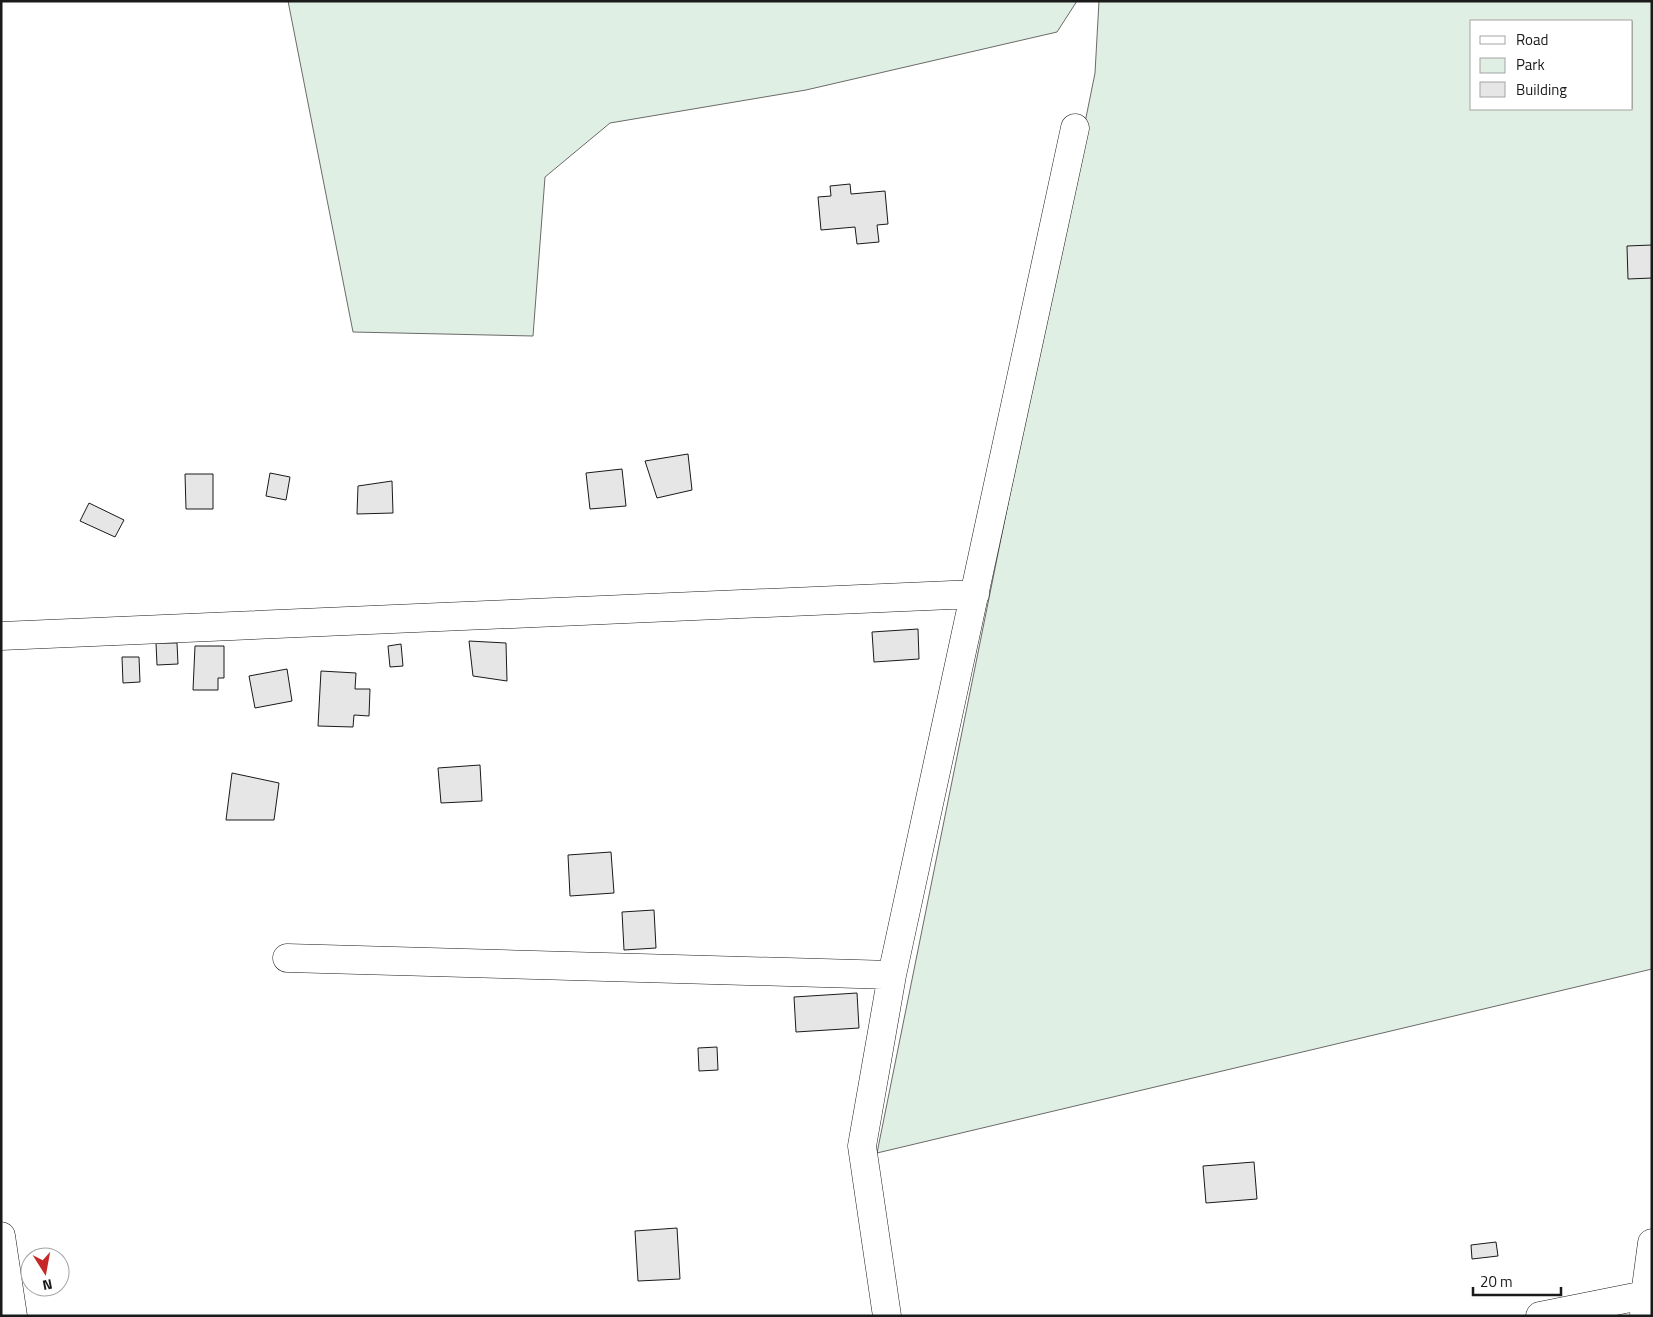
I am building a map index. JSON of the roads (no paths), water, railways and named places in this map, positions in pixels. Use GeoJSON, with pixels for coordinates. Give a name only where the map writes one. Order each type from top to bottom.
{"type":"FeatureCollection","features":[{"type":"Feature","properties":{"kind":"street"},"geometry":{"type":"LineString","coordinates":[[887,1316],[862,1146],[892,975],[1075,128]]}},
{"type":"Feature","properties":{"kind":"street"},"geometry":{"type":"LineString","coordinates":[[1,636],[975,594]]}},
{"type":"Feature","properties":{"kind":"street"},"geometry":{"type":"LineString","coordinates":[[287,958],[892,975]]}},
{"type":"Feature","properties":{"kind":"street"},"geometry":{"type":"LineString","coordinates":[[1,1236],[13,1316]]}},
{"type":"Feature","properties":{"kind":"street"},"geometry":{"type":"LineString","coordinates":[[1540,1316],[1645,1306],[1652,1243]]}}]}
